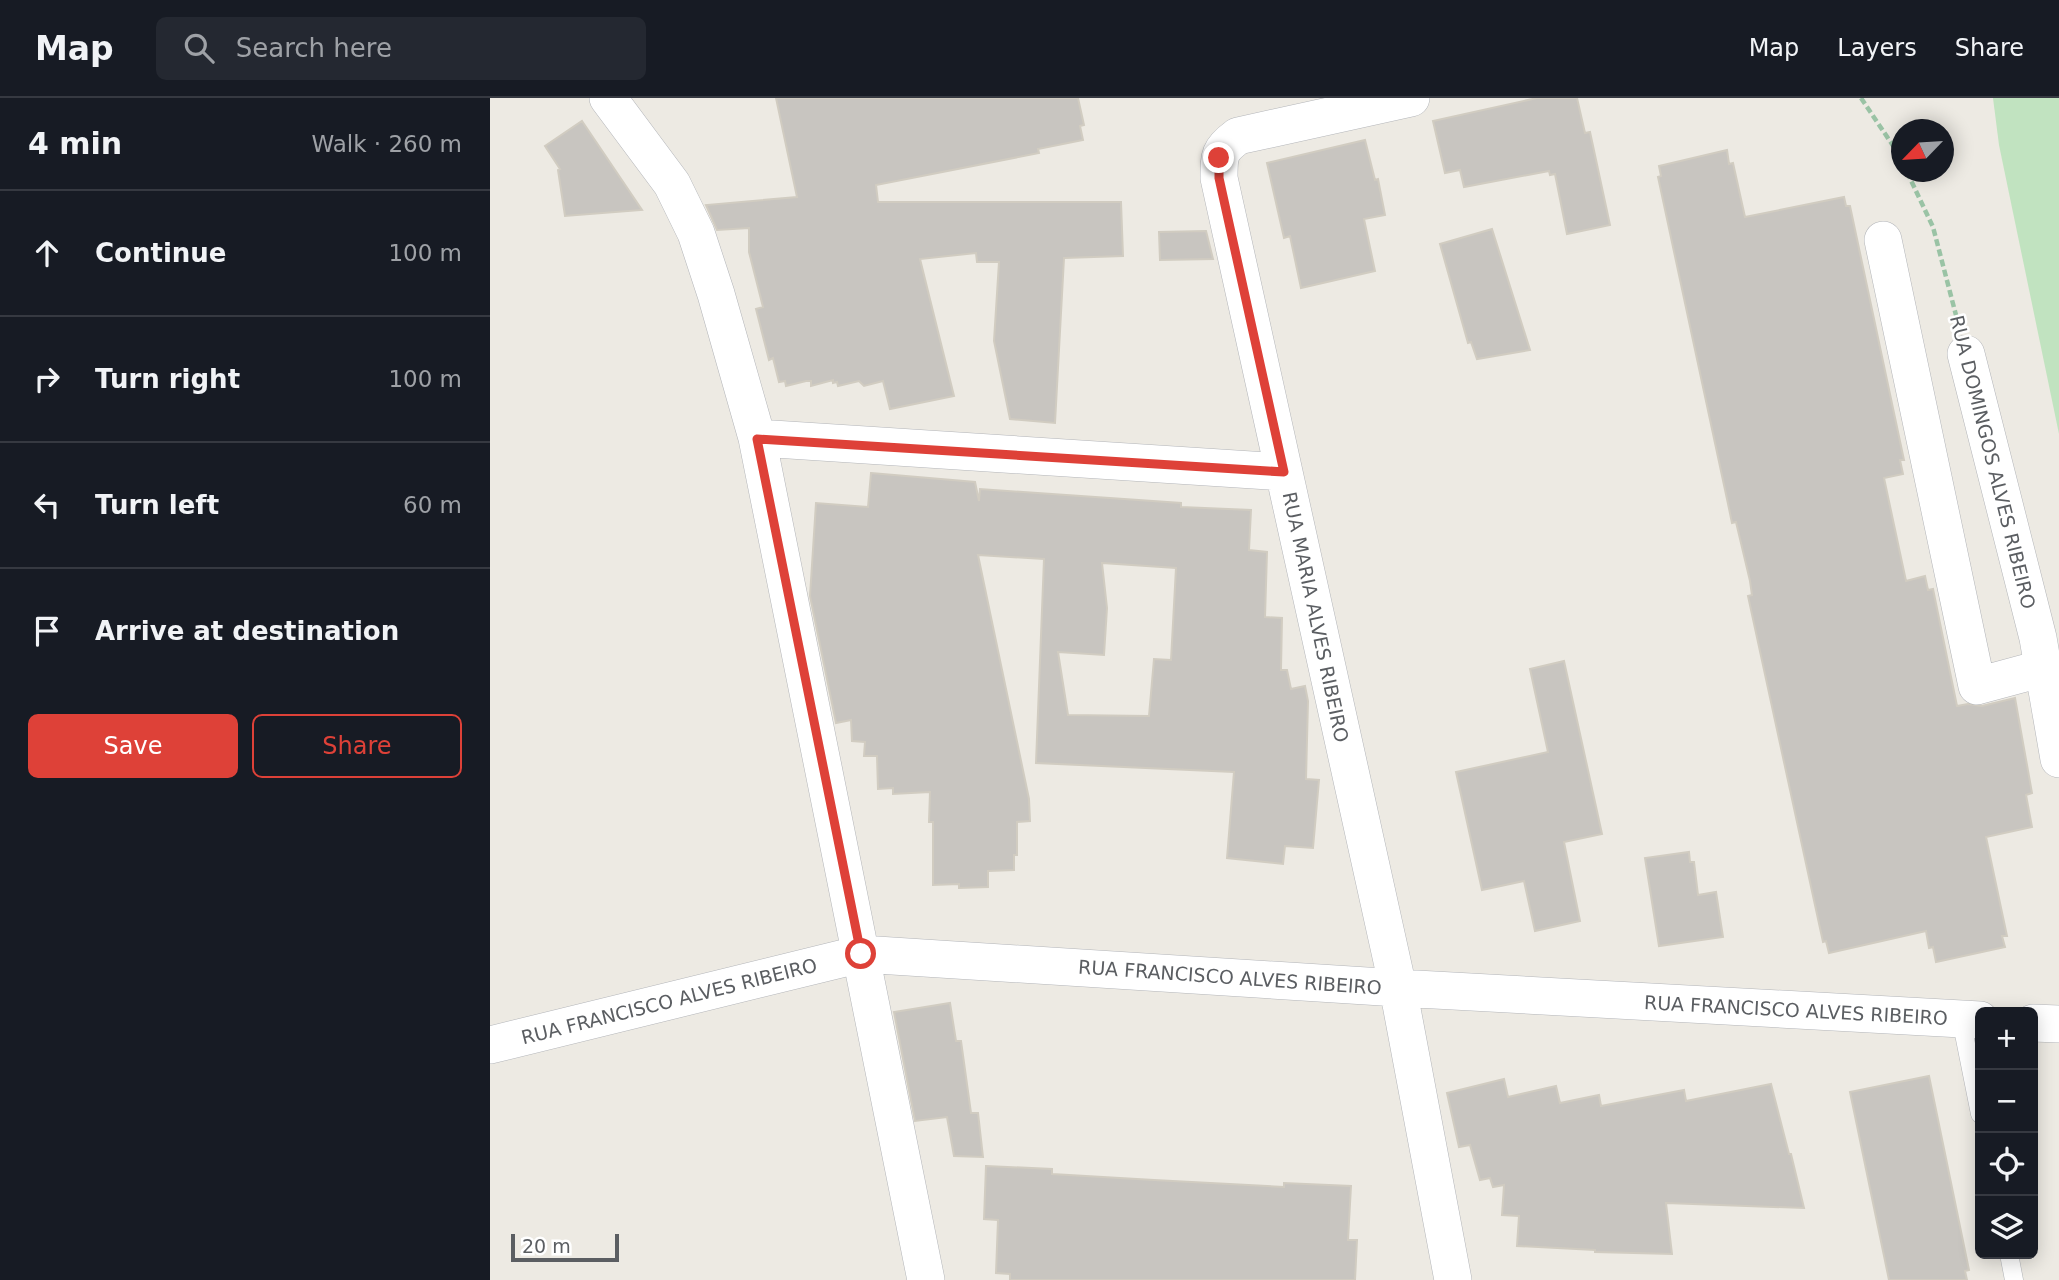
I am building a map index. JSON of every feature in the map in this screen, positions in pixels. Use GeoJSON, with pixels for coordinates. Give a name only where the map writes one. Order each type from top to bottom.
{"type":"FeatureCollection","features":[{"type":"Feature","properties":{"kind":"street"},"geometry":{"type":"LineString","coordinates":[[608,98],[672,184],[696,233],[757,439],[926,1280]]}},
{"type":"Feature","properties":{"kind":"street","name":"RUA MARIA ALVES RIBEIRO"},"geometry":{"type":"LineString","coordinates":[[1411,98],[1238,136],[1224,146],[1219,158],[1219,178],[1398,988],[1453,1280]]}},
{"type":"Feature","properties":{"kind":"street"},"geometry":{"type":"LineString","coordinates":[[1884,240],[1977,686],[2044,668]]}},
{"type":"Feature","properties":{"kind":"street","name":"RUA DOMINGOS ALVES RIBEIRO"},"geometry":{"type":"LineString","coordinates":[[1966,354],[2035,624],[2059,759]]}},
{"type":"Feature","properties":{"kind":"street"},"geometry":{"type":"LineString","coordinates":[[757,439],[1284,472]]}},
{"type":"Feature","properties":{"kind":"street","name":"RUA FRANCISCO ALVES RIBEIRO"},"geometry":{"type":"LineString","coordinates":[[490,1045],[861,954],[1398,988],[1971,1019]]}},
{"type":"Feature","properties":{"kind":"street"},"geometry":{"type":"LineString","coordinates":[[2038,1023],[2059,1024]]}},
{"type":"Feature","properties":{"kind":"lane"},"geometry":{"type":"LineString","coordinates":[[1971,1019],[1976,1070]]}},
{"type":"Feature","properties":{"kind":"lane"},"geometry":{"type":"LineString","coordinates":[[2010,1259],[2014,1280]]}},
{"type":"Feature","properties":{"kind":"path"},"geometry":{"type":"LineString","coordinates":[[1861,98],[1891,143]]}},
{"type":"Feature","properties":{"kind":"path","name":"RUA DOMINGOS ALVES RIBEIRO"},"geometry":{"type":"LineString","coordinates":[[1912,182],[1933,228],[1966,354]]}},
{"type":"Feature","properties":{"kind":"green space"},"geometry":{"type":"Polygon","coordinates":[[[1993,98],[2059,98],[2059,434],[1999,145],[1993,98]]]}},
{"type":"Feature","properties":{"kind":"building"},"geometry":{"type":"Polygon","coordinates":[[[776,98],[1078,98],[1084,125],[1080,126],[1083,140],[1038,149],[1039,153],[876,185],[878,202],[1121,202],[1123,256],[1064,258],[1055,423],[1010,419],[994,341],[999,262],[977,262],[976,253],[920,259],[954,396],[890,409],[883,381],[864,386],[859,381],[838,386],[833,380],[811,386],[811,381],[786,386],[785,381],[779,382],[773,358],[769,360],[756,309],[763,307],[749,252],[749,228],[717,230],[706,205],[797,197],[776,98]]]}},
{"type":"Feature","properties":{"kind":"building"},"geometry":{"type":"Polygon","coordinates":[[[1537,98],[1577,98],[1585,133],[1590,132],[1610,225],[1567,234],[1555,174],[1550,175],[1549,171],[1464,187],[1460,170],[1445,173],[1433,121],[1537,98]]]}},
{"type":"Feature","properties":{"kind":"building"},"geometry":{"type":"Polygon","coordinates":[[[582,121],[642,210],[565,216],[560,169],[545,146],[582,121]]]}},
{"type":"Feature","properties":{"kind":"building"},"geometry":{"type":"Polygon","coordinates":[[[1365,140],[1375,180],[1378,179],[1385,215],[1364,219],[1375,271],[1301,288],[1290,236],[1284,238],[1267,163],[1365,140]]]}},
{"type":"Feature","properties":{"kind":"building"},"geometry":{"type":"Polygon","coordinates":[[[1727,150],[1729,164],[1733,163],[1745,217],[1844,197],[1846,206],[1850,206],[1904,460],[1900,460],[1903,474],[1884,478],[1906,581],[1925,576],[1928,590],[1933,589],[1957,706],[1982,706],[2015,698],[2032,793],[2026,795],[2032,827],[1986,837],[2007,936],[2002,936],[2005,947],[1936,962],[1933,947],[1929,948],[1926,931],[1829,953],[1826,941],[1823,942],[1748,596],[1752,595],[1750,581],[1736,522],[1732,523],[1658,177],[1661,176],[1659,166],[1727,150]]]}},
{"type":"Feature","properties":{"kind":"building"},"geometry":{"type":"Polygon","coordinates":[[[1492,229],[1530,350],[1477,359],[1471,342],[1468,343],[1440,244],[1492,229]]]}},
{"type":"Feature","properties":{"kind":"building"},"geometry":{"type":"Polygon","coordinates":[[[1206,231],[1213,259],[1160,260],[1159,232],[1206,231]]]}},
{"type":"Feature","properties":{"kind":"building"},"geometry":{"type":"Polygon","coordinates":[[[871,473],[975,482],[979,501],[980,489],[1181,503],[1181,507],[1251,510],[1249,550],[1267,552],[1265,617],[1282,618],[1281,670],[1287,670],[1291,689],[1305,686],[1308,701],[1306,779],[1319,780],[1313,848],[1285,846],[1283,864],[1227,858],[1234,772],[1036,763],[1044,559],[978,555],[1029,799],[1030,821],[1017,822],[1014,870],[988,871],[988,887],[933,885],[930,792],[893,794],[893,788],[878,789],[877,756],[864,756],[865,742],[852,741],[851,720],[836,723],[810,596],[816,503],[868,507],[871,473]],[[1102,563],[1107,608],[1104,655],[1058,652],[1068,715],[1149,716],[1154,659],[1171,660],[1176,568],[1102,563]]]}},
{"type":"Feature","properties":{"kind":"building"},"geometry":{"type":"Polygon","coordinates":[[[1564,661],[1602,834],[1564,842],[1580,921],[1535,931],[1524,881],[1482,890],[1456,772],[1548,752],[1530,669],[1564,661]]]}},
{"type":"Feature","properties":{"kind":"building"},"geometry":{"type":"Polygon","coordinates":[[[1689,852],[1690,862],[1694,862],[1698,895],[1716,892],[1723,937],[1659,946],[1645,858],[1689,852]]]}},
{"type":"Feature","properties":{"kind":"building"},"geometry":{"type":"Polygon","coordinates":[[[950,1003],[956,1041],[961,1041],[971,1113],[978,1113],[983,1157],[954,1156],[947,1117],[915,1121],[894,1012],[950,1003]]]}},
{"type":"Feature","properties":{"kind":"building"},"geometry":{"type":"Polygon","coordinates":[[[1929,1076],[1969,1270],[1965,1271],[1967,1280],[1889,1280],[1850,1092],[1929,1076]]]}},
{"type":"Feature","properties":{"kind":"building"},"geometry":{"type":"Polygon","coordinates":[[[1504,1079],[1508,1097],[1556,1086],[1560,1103],[1599,1095],[1601,1106],[1684,1090],[1686,1101],[1771,1084],[1804,1208],[1666,1203],[1672,1254],[1517,1246],[1519,1216],[1502,1215],[1504,1185],[1493,1187],[1490,1178],[1480,1180],[1470,1145],[1459,1147],[1447,1093],[1504,1079]]]}},
{"type":"Feature","properties":{"kind":"building"},"geometry":{"type":"Polygon","coordinates":[[[986,1166],[1052,1169],[1052,1174],[1154,1180],[1284,1187],[1284,1183],[1351,1186],[1348,1240],[1357,1240],[1355,1280],[1010,1280],[1010,1274],[996,1273],[998,1220],[984,1219],[986,1166]]]}},
{"type":"Feature","properties":{"kind":"route"},"geometry":{"type":"LineString","coordinates":[[861,954],[757,439],[1284,472],[1219,178],[1219,158]]}}]}
